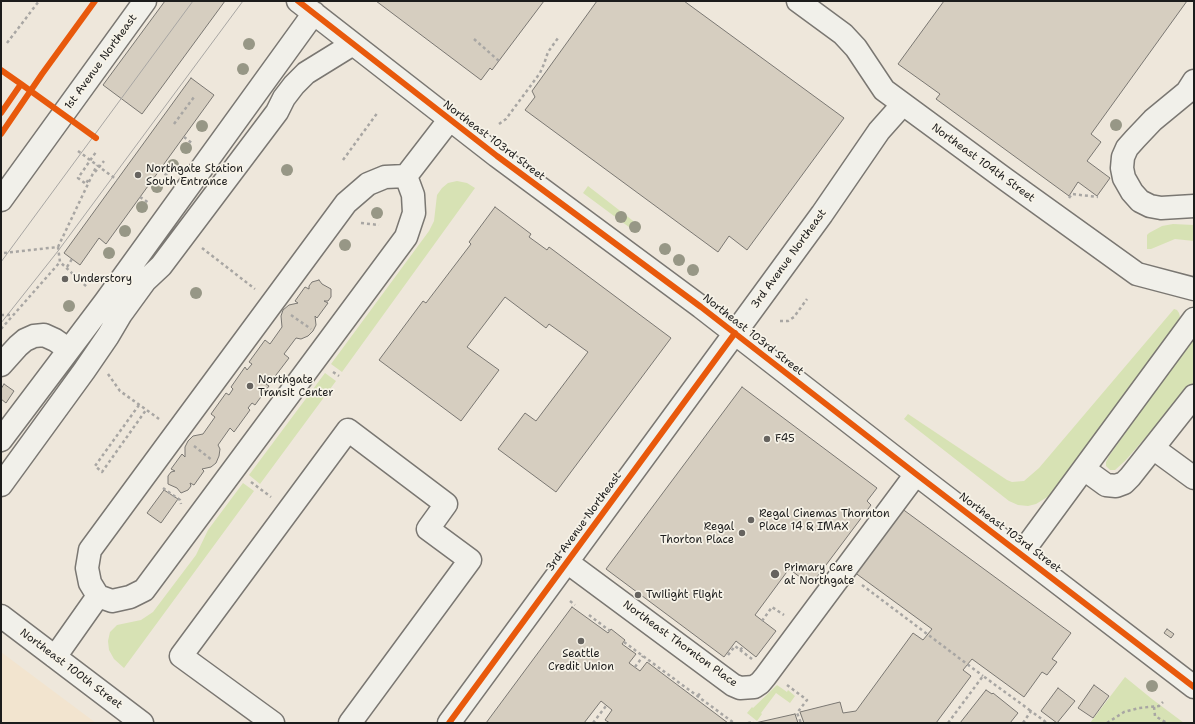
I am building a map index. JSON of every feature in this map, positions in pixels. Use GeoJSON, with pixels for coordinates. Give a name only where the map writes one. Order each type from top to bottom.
{"type":"FeatureCollection","features":[{"type":"Feature","properties":{"kind":"street","name":"1st Avenue Northeast"},"geometry":{"type":"LineString","coordinates":[[1,200],[145,1]]}},
{"type":"Feature","properties":{"kind":"street","name":"Northeast 104th Street"},"geometry":{"type":"LineString","coordinates":[[798,1],[843,34],[856,48],[884,90],[903,104],[1137,274],[1194,289]]}},
{"type":"Feature","properties":{"kind":"street","name":"Northeast 103rd Street"},"geometry":{"type":"LineString","coordinates":[[306,7],[450,120],[735,333],[1194,687]]}},
{"type":"Feature","properties":{"kind":"street"},"geometry":{"type":"LineString","coordinates":[[1,440],[109,296],[306,7]]}},
{"type":"Feature","properties":{"kind":"street"},"geometry":{"type":"LineString","coordinates":[[1,485],[84,371],[121,314],[145,281],[161,266],[277,112],[284,98],[294,85],[306,74],[353,44]]}},
{"type":"Feature","properties":{"kind":"street"},"geometry":{"type":"LineString","coordinates":[[1194,81],[1187,92],[1153,120],[1131,144],[1124,157],[1122,168],[1124,178],[1132,192],[1140,201],[1150,206],[1161,208],[1194,206]]}},
{"type":"Feature","properties":{"kind":"street","name":"3rd Avenue Northeast"},"geometry":{"type":"LineString","coordinates":[[449,723],[822,214],[879,131],[903,104]]}},
{"type":"Feature","properties":{"kind":"street"},"geometry":{"type":"LineString","coordinates":[[406,176],[413,195],[414,214],[406,236],[401,243],[144,590],[130,597],[112,601],[98,596],[90,583],[87,568],[90,550],[272,302],[346,202],[368,184],[385,177],[406,176],[450,120]]}},
{"type":"Feature","properties":{"kind":"street"},"geometry":{"type":"LineString","coordinates":[[1021,554],[1194,319]]}},
{"type":"Feature","properties":{"kind":"street"},"geometry":{"type":"LineString","coordinates":[[1,365],[22,343],[34,336],[44,335],[55,340],[68,349]]}},
{"type":"Feature","properties":{"kind":"street"},"geometry":{"type":"LineString","coordinates":[[1084,470],[1106,485],[1116,486],[1124,483],[1153,448],[1190,409]]}},
{"type":"Feature","properties":{"kind":"street"},"geometry":{"type":"LineString","coordinates":[[273,723],[181,656],[348,430],[446,504],[428,529],[470,560],[350,723]]}},
{"type":"Feature","properties":{"kind":"street"},"geometry":{"type":"LineString","coordinates":[[1153,448],[1194,478]]}},
{"type":"Feature","properties":{"kind":"street","name":"Northeast Thornton Place"},"geometry":{"type":"LineString","coordinates":[[567,562],[733,685],[740,688],[754,687],[765,677],[916,474]]}},
{"type":"Feature","properties":{"kind":"street"},"geometry":{"type":"LineString","coordinates":[[55,657],[98,596]]}},
{"type":"Feature","properties":{"kind":"street","name":"Northeast 100th Street"},"geometry":{"type":"LineString","coordinates":[[1,616],[142,723]]}},
{"type":"Feature","properties":{"kind":"path"},"geometry":{"type":"LineString","coordinates":[[7,43],[39,1]]}},
{"type":"Feature","properties":{"kind":"path"},"geometry":{"type":"LineString","coordinates":[[499,124],[506,119],[540,73],[548,52],[558,38]]}},
{"type":"Feature","properties":{"kind":"path"},"geometry":{"type":"LineString","coordinates":[[474,39],[499,61]]}},
{"type":"Feature","properties":{"kind":"path"},"geometry":{"type":"LineString","coordinates":[[174,124],[194,97]]}},
{"type":"Feature","properties":{"kind":"path"},"geometry":{"type":"LineString","coordinates":[[343,160],[378,112]]}},
{"type":"Feature","properties":{"kind":"path"},"geometry":{"type":"LineString","coordinates":[[78,151],[117,180]]}},
{"type":"Feature","properties":{"kind":"path"},"geometry":{"type":"LineString","coordinates":[[96,152],[78,178],[86,184],[104,160]]}},
{"type":"Feature","properties":{"kind":"path"},"geometry":{"type":"LineString","coordinates":[[91,292],[67,267],[60,262],[58,247],[97,165]]}},
{"type":"Feature","properties":{"kind":"path"},"geometry":{"type":"LineString","coordinates":[[1070,198],[1072,194],[1098,197]]}},
{"type":"Feature","properties":{"kind":"path"},"geometry":{"type":"LineString","coordinates":[[140,197],[154,207]]}},
{"type":"Feature","properties":{"kind":"path"},"geometry":{"type":"LineString","coordinates":[[361,222],[379,225]]}},
{"type":"Feature","properties":{"kind":"path"},"geometry":{"type":"LineString","coordinates":[[198,246],[257,291]]}},
{"type":"Feature","properties":{"kind":"path"},"geometry":{"type":"LineString","coordinates":[[4,252],[58,247]]}},
{"type":"Feature","properties":{"kind":"path"},"geometry":{"type":"LineString","coordinates":[[67,267],[72,259]]}},
{"type":"Feature","properties":{"kind":"path"},"geometry":{"type":"LineString","coordinates":[[1,329],[60,262]]}},
{"type":"Feature","properties":{"kind":"path"},"geometry":{"type":"LineString","coordinates":[[780,321],[788,321],[794,317],[807,299]]}},
{"type":"Feature","properties":{"kind":"path"},"geometry":{"type":"LineString","coordinates":[[290,314],[314,331]]}},
{"type":"Feature","properties":{"kind":"path"},"geometry":{"type":"LineString","coordinates":[[1,315],[13,315]]}},
{"type":"Feature","properties":{"kind":"path"},"geometry":{"type":"LineString","coordinates":[[105,369],[120,391],[163,422]]}},
{"type":"Feature","properties":{"kind":"path"},"geometry":{"type":"LineString","coordinates":[[139,405],[95,466],[102,472],[146,410]]}},
{"type":"Feature","properties":{"kind":"path"},"geometry":{"type":"LineString","coordinates":[[193,445],[216,463]]}},
{"type":"Feature","properties":{"kind":"path"},"geometry":{"type":"LineString","coordinates":[[251,481],[262,490]]}},
{"type":"Feature","properties":{"kind":"path"},"geometry":{"type":"LineString","coordinates":[[159,485],[180,500],[181,506]]}},
{"type":"Feature","properties":{"kind":"path"},"geometry":{"type":"LineString","coordinates":[[859,582],[1047,723]]}},
{"type":"Feature","properties":{"kind":"path"},"geometry":{"type":"LineString","coordinates":[[570,601],[575,605]]}},
{"type":"Feature","properties":{"kind":"path"},"geometry":{"type":"LineString","coordinates":[[762,621],[772,607],[784,615],[789,609]]}},
{"type":"Feature","properties":{"kind":"path"},"geometry":{"type":"LineString","coordinates":[[588,615],[610,631]]}},
{"type":"Feature","properties":{"kind":"path"},"geometry":{"type":"LineString","coordinates":[[624,642],[734,723]]}},
{"type":"Feature","properties":{"kind":"path"},"geometry":{"type":"LineString","coordinates":[[727,657],[735,646],[756,662]]}},
{"type":"Feature","properties":{"kind":"path"},"geometry":{"type":"LineString","coordinates":[[740,650],[743,646]]}},
{"type":"Feature","properties":{"kind":"path"},"geometry":{"type":"LineString","coordinates":[[635,667],[644,656]]}},
{"type":"Feature","properties":{"kind":"path"},"geometry":{"type":"LineString","coordinates":[[948,723],[983,676]]}},
{"type":"Feature","properties":{"kind":"path"},"geometry":{"type":"LineString","coordinates":[[783,682],[807,700],[797,713],[801,723]]}},
{"type":"Feature","properties":{"kind":"path"},"geometry":{"type":"LineString","coordinates":[[698,696],[701,692]]}},
{"type":"Feature","properties":{"kind":"path"},"geometry":{"type":"LineString","coordinates":[[1107,723],[1124,712],[1139,708],[1159,706],[1163,702]]}},
{"type":"Feature","properties":{"kind":"path"},"geometry":{"type":"LineString","coordinates":[[594,723],[606,706]]}},
{"type":"Feature","properties":{"kind":"path"},"geometry":{"type":"LineString","coordinates":[[1154,707],[1155,716],[1167,723]]}},
{"type":"Feature","properties":{"kind":"path"},"geometry":{"type":"LineString","coordinates":[[1023,723],[1031,711]]}},
{"type":"Feature","properties":{"kind":"path"},"geometry":{"type":"LineString","coordinates":[[748,723],[754,722]]}},
{"type":"Feature","properties":{"kind":"shaded area"},"geometry":{"type":"Polygon","coordinates":[[[1,652],[96,723],[1,723],[1,652]]]}},
{"type":"Feature","properties":{"kind":"green space"},"geometry":{"type":"Polygon","coordinates":[[[457,181],[467,183],[475,188],[342,372],[331,364],[429,231],[434,221],[437,195],[448,183],[457,181]]]}},
{"type":"Feature","properties":{"kind":"green space"},"geometry":{"type":"Polygon","coordinates":[[[588,186],[641,227],[637,233],[583,193],[588,186]]]}},
{"type":"Feature","properties":{"kind":"green space"},"geometry":{"type":"Polygon","coordinates":[[[1173,224],[1194,225],[1194,241],[1175,239],[1151,249],[1147,249],[1147,235],[1149,233],[1162,226],[1173,224]]]}},
{"type":"Feature","properties":{"kind":"green space"},"geometry":{"type":"Polygon","coordinates":[[[1174,309],[1177,310],[1180,317],[1171,332],[1049,496],[1036,504],[1028,506],[1018,505],[1009,501],[904,419],[908,414],[1007,480],[1012,482],[1024,481],[1039,468],[1174,309]]]}},
{"type":"Feature","properties":{"kind":"green space"},"geometry":{"type":"Polygon","coordinates":[[[1194,336],[1194,382],[1125,461],[1115,470],[1110,470],[1106,466],[1109,456],[1194,336]]]}},
{"type":"Feature","properties":{"kind":"green space"},"geometry":{"type":"Polygon","coordinates":[[[325,373],[336,381],[260,484],[249,475],[325,373]]]}},
{"type":"Feature","properties":{"kind":"green space"},"geometry":{"type":"Polygon","coordinates":[[[243,483],[254,491],[124,668],[114,659],[109,650],[108,641],[110,632],[117,625],[141,620],[153,612],[196,555],[208,530],[243,483]]]}},
{"type":"Feature","properties":{"kind":"green space"},"geometry":{"type":"Polygon","coordinates":[[[1125,677],[1152,699],[1184,723],[1090,723],[1125,677]]]}},
{"type":"Feature","properties":{"kind":"green space"},"geometry":{"type":"Polygon","coordinates":[[[777,685],[787,692],[788,690],[795,696],[790,703],[776,693],[757,721],[747,713],[777,685]]]}},
{"type":"Feature","properties":{"kind":"building"},"geometry":{"type":"Polygon","coordinates":[[[165,1],[225,1],[142,114],[103,85],[165,1]]]}},
{"type":"Feature","properties":{"kind":"building"},"geometry":{"type":"Polygon","coordinates":[[[376,1],[544,1],[492,70],[490,68],[481,80],[376,1]]]}},
{"type":"Feature","properties":{"kind":"building"},"geometry":{"type":"Polygon","coordinates":[[[597,1],[684,1],[844,118],[747,250],[729,236],[718,252],[525,110],[535,97],[532,91],[597,1]]]}},
{"type":"Feature","properties":{"kind":"building"},"geometry":{"type":"Polygon","coordinates":[[[944,1],[1187,1],[1091,134],[1101,142],[1087,161],[1110,178],[1097,196],[1078,182],[1069,196],[936,99],[940,94],[898,64],[944,1]]]}},
{"type":"Feature","properties":{"kind":"building","name":"Northgate Station South Entrance"},"geometry":{"type":"Polygon","coordinates":[[[191,78],[214,95],[106,244],[99,238],[80,265],[64,253],[191,78]]]}},
{"type":"Feature","properties":{"kind":"building"},"geometry":{"type":"Polygon","coordinates":[[[495,207],[531,234],[529,237],[547,250],[549,247],[671,338],[556,492],[498,449],[525,413],[536,421],[588,352],[549,324],[546,328],[505,297],[467,347],[499,370],[461,421],[379,360],[423,301],[426,303],[471,244],[469,242],[495,207]]]}},
{"type":"Feature","properties":{"kind":"building","name":"Northgate Transit Center"},"geometry":{"type":"Polygon","coordinates":[[[319,280],[322,284],[331,289],[331,297],[328,301],[324,301],[328,303],[317,318],[315,316],[316,325],[313,331],[308,336],[301,339],[296,338],[284,354],[289,358],[273,379],[270,378],[266,384],[269,386],[255,405],[252,403],[248,408],[250,410],[234,432],[230,428],[218,445],[220,449],[216,463],[211,467],[202,469],[204,471],[194,485],[190,483],[191,486],[188,490],[181,493],[177,488],[168,484],[168,476],[171,472],[175,471],[171,469],[182,454],[185,457],[185,447],[188,441],[193,436],[203,434],[215,417],[211,414],[226,393],[229,395],[233,389],[231,387],[245,367],[247,370],[252,364],[249,362],[265,340],[270,344],[282,327],[281,316],[283,310],[289,305],[298,303],[295,301],[305,287],[309,289],[312,282],[319,280]]]}},
{"type":"Feature","properties":{"kind":"building"},"geometry":{"type":"Polygon","coordinates":[[[4,384],[14,391],[6,403],[1,399],[1,389],[4,384]]]}},
{"type":"Feature","properties":{"kind":"building","name":"Regal Thorton Place"},"geometry":{"type":"Polygon","coordinates":[[[742,387],[877,488],[867,501],[871,505],[811,585],[789,569],[755,615],[776,631],[756,657],[736,641],[724,657],[606,569],[742,387]]]}},
{"type":"Feature","properties":{"kind":"building"},"geometry":{"type":"Polygon","coordinates":[[[164,490],[178,499],[161,523],[147,513],[164,490]]]}},
{"type":"Feature","properties":{"kind":"building"},"geometry":{"type":"Polygon","coordinates":[[[901,508],[1071,633],[1052,659],[1057,662],[1047,675],[1042,672],[1024,697],[972,659],[963,670],[971,676],[936,723],[804,723],[800,712],[840,702],[843,713],[856,711],[913,633],[923,640],[932,629],[854,572],[901,508]]]}},
{"type":"Feature","properties":{"kind":"building"},"geometry":{"type":"Polygon","coordinates":[[[572,607],[608,633],[611,629],[625,640],[622,644],[636,654],[629,663],[640,671],[647,662],[728,723],[610,723],[605,720],[612,710],[601,701],[584,723],[486,723],[572,607]]]}},
{"type":"Feature","properties":{"kind":"building"},"geometry":{"type":"Polygon","coordinates":[[[1167,629],[1174,634],[1171,638],[1164,633],[1167,629]]]}},
{"type":"Feature","properties":{"kind":"building"},"geometry":{"type":"Polygon","coordinates":[[[1094,685],[1109,696],[1093,718],[1078,708],[1094,685]]]}},
{"type":"Feature","properties":{"kind":"building"},"geometry":{"type":"Polygon","coordinates":[[[1058,688],[1075,701],[1057,723],[1041,711],[1058,688]]]}},
{"type":"Feature","properties":{"kind":"building"},"geometry":{"type":"Polygon","coordinates":[[[986,690],[992,694],[993,693],[1018,713],[1010,723],[960,723],[986,690]]]}},
{"type":"Feature","properties":{"kind":"building"},"geometry":{"type":"Polygon","coordinates":[[[795,714],[798,723],[755,723],[795,714]]]}},
{"type":"Feature","properties":{"kind":"tram line"},"geometry":{"type":"LineString","coordinates":[[1,262],[193,1]]}},
{"type":"Feature","properties":{"kind":"tram line"},"geometry":{"type":"LineString","coordinates":[[1,323],[58,251],[243,1]]}},
{"type":"Feature","properties":{"kind":"cycle path"},"geometry":{"type":"LineString","coordinates":[[1,134],[95,1]]}},
{"type":"Feature","properties":{"kind":"cycle path"},"geometry":{"type":"LineString","coordinates":[[298,1],[497,156],[701,307],[1194,687]]}},
{"type":"Feature","properties":{"kind":"cycle path"},"geometry":{"type":"LineString","coordinates":[[1,70],[21,84],[1,113]]}},
{"type":"Feature","properties":{"kind":"cycle path"},"geometry":{"type":"LineString","coordinates":[[21,84],[96,138]]}},
{"type":"Feature","properties":{"kind":"cycle path"},"geometry":{"type":"LineString","coordinates":[[449,723],[735,333]]}},
{"type":"Feature","properties":{"kind":"place","name":"Northgate Station South Entrance"},"geometry":{"type":"Point","coordinates":[138,175]}},
{"type":"Feature","properties":{"kind":"place","name":"Understory"},"geometry":{"type":"Point","coordinates":[65,279]}},
{"type":"Feature","properties":{"kind":"place","name":"Northgate Transit Center"},"geometry":{"type":"Point","coordinates":[250,386]}},
{"type":"Feature","properties":{"kind":"place","name":"F45"},"geometry":{"type":"Point","coordinates":[767,439]}},
{"type":"Feature","properties":{"kind":"place","name":"Regal Cinemas Thornton Place 14 & IMAX"},"geometry":{"type":"Point","coordinates":[751,520]}},
{"type":"Feature","properties":{"kind":"place","name":"Regal Thorton Place"},"geometry":{"type":"Point","coordinates":[742,533]}},
{"type":"Feature","properties":{"kind":"place","name":"Primary Care at Northgate"},"geometry":{"type":"Point","coordinates":[775,574]}},
{"type":"Feature","properties":{"kind":"place","name":"Twilight Flight"},"geometry":{"type":"Point","coordinates":[638,595]}},
{"type":"Feature","properties":{"kind":"place","name":"Seattle Credit Union"},"geometry":{"type":"Point","coordinates":[581,641]}}]}
